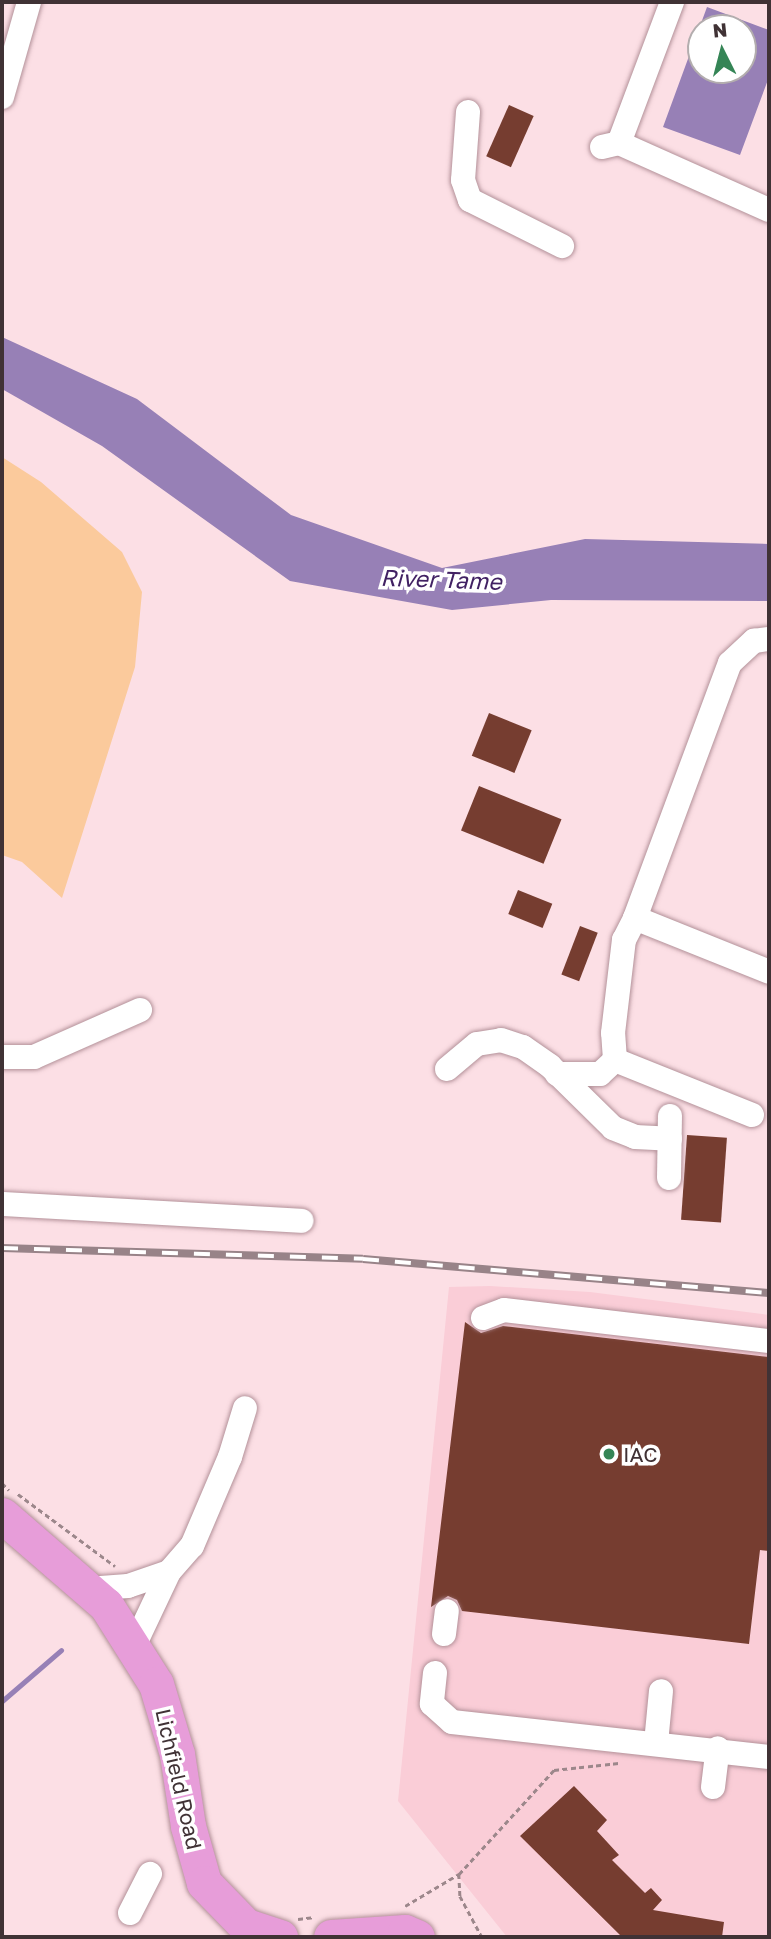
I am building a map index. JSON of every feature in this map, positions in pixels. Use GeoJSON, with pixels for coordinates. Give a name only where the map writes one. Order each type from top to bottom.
{"type":"FeatureCollection","features":[{"type":"Feature","properties":{"kind":"highway","name":"Lichfield Road"},"geometry":{"type":"LineString","coordinates":[[9,1506],[87,1590],[106,1605],[156,1684],[170,1731],[188,1826],[204,1883],[246,1926],[284,1928]]}},
{"type":"Feature","properties":{"kind":"highway"},"geometry":{"type":"LineString","coordinates":[[328,1927],[405,1933],[409,1923]]}},
{"type":"Feature","properties":{"kind":"lane"},"geometry":{"type":"LineString","coordinates":[[2,97],[29,2]]}},
{"type":"Feature","properties":{"kind":"lane"},"geometry":{"type":"LineString","coordinates":[[672,2],[611,145],[769,210]]}},
{"type":"Feature","properties":{"kind":"lane"},"geometry":{"type":"LineString","coordinates":[[468,112],[463,180],[470,200],[562,246]]}},
{"type":"Feature","properties":{"kind":"lane"},"geometry":{"type":"LineString","coordinates":[[615,1060],[612,1033],[624,940],[635,918],[730,663],[754,641],[769,639]]}},
{"type":"Feature","properties":{"kind":"lane"},"geometry":{"type":"LineString","coordinates":[[635,918],[769,972]]}},
{"type":"Feature","properties":{"kind":"lane"},"geometry":{"type":"LineString","coordinates":[[2,1056],[34,1057],[140,1010]]}},
{"type":"Feature","properties":{"kind":"lane"},"geometry":{"type":"LineString","coordinates":[[447,1069],[477,1044],[501,1040],[523,1047],[558,1074],[613,1128],[635,1137],[670,1127],[669,1178]]}},
{"type":"Feature","properties":{"kind":"lane"},"geometry":{"type":"LineString","coordinates":[[558,1074],[600,1074],[615,1060]]}},
{"type":"Feature","properties":{"kind":"lane"},"geometry":{"type":"LineString","coordinates":[[615,1060],[752,1115]]}},
{"type":"Feature","properties":{"kind":"lane"},"geometry":{"type":"LineString","coordinates":[[2,1204],[302,1221]]}},
{"type":"Feature","properties":{"kind":"lane"},"geometry":{"type":"LineString","coordinates":[[483,1318],[504,1310],[769,1341]]}},
{"type":"Feature","properties":{"kind":"lane"},"geometry":{"type":"LineString","coordinates":[[133,1648],[169,1572],[192,1546],[230,1457],[245,1408]]}},
{"type":"Feature","properties":{"kind":"lane"},"geometry":{"type":"LineString","coordinates":[[87,1590],[128,1586],[169,1572]]}},
{"type":"Feature","properties":{"kind":"lane"},"geometry":{"type":"LineString","coordinates":[[435,1673],[432,1704],[452,1722],[766,1753]]}},
{"type":"Feature","properties":{"kind":"lane"},"geometry":{"type":"LineString","coordinates":[[656,1743],[661,1691]]}},
{"type":"Feature","properties":{"kind":"lane"},"geometry":{"type":"LineString","coordinates":[[713,1787],[718,1748]]}},
{"type":"Feature","properties":{"kind":"lane"},"geometry":{"type":"LineString","coordinates":[[130,1913],[150,1874]]}},
{"type":"Feature","properties":{"kind":"path"},"geometry":{"type":"LineString","coordinates":[[9,1506],[20,1493],[125,1574],[128,1586]]}},
{"type":"Feature","properties":{"kind":"path"},"geometry":{"type":"LineString","coordinates":[[409,1923],[459,1874],[554,1770],[632,1761]]}},
{"type":"Feature","properties":{"kind":"path"},"geometry":{"type":"LineString","coordinates":[[459,1874],[460,1896],[482,1937]]}},
{"type":"Feature","properties":{"kind":"path"},"geometry":{"type":"LineString","coordinates":[[284,1928],[328,1927]]}},
{"type":"Feature","properties":{"kind":"shaded area"},"geometry":{"type":"Polygon","coordinates":[[[2,457],[41,482],[122,552],[142,592],[135,667],[62,898],[22,862],[2,855],[2,457]]]}},
{"type":"Feature","properties":{"kind":"shaded area"},"geometry":{"type":"Polygon","coordinates":[[[490,1286],[590,1292],[769,1315],[769,1937],[507,1937],[398,1801],[449,1287],[490,1286]]]}},
{"type":"Feature","properties":{"kind":"water"},"geometry":{"type":"Polygon","coordinates":[[[707,7],[726,14],[704,14],[707,7]]]}},
{"type":"Feature","properties":{"kind":"water"},"geometry":{"type":"Polygon","coordinates":[[[757,26],[769,30],[769,77],[740,155],[663,127],[687,62],[687,84],[757,84],[757,26]]]}},
{"type":"Feature","properties":{"kind":"water","name":"River Tame"},"geometry":{"type":"Polygon","coordinates":[[[2,337],[137,399],[291,515],[442,568],[585,539],[769,544],[769,601],[551,600],[452,610],[290,581],[102,446],[2,389],[2,337]]]}},
{"type":"Feature","properties":{"kind":"building"},"geometry":{"type":"Polygon","coordinates":[[[509,105],[534,116],[511,167],[486,156],[509,105]]]}},
{"type":"Feature","properties":{"kind":"building"},"geometry":{"type":"Polygon","coordinates":[[[489,713],[532,730],[514,773],[472,756],[489,713]]]}},
{"type":"Feature","properties":{"kind":"building"},"geometry":{"type":"Polygon","coordinates":[[[479,786],[562,819],[544,864],[461,831],[479,786]]]}},
{"type":"Feature","properties":{"kind":"building"},"geometry":{"type":"Polygon","coordinates":[[[518,890],[552,904],[543,928],[508,914],[518,890]]]}},
{"type":"Feature","properties":{"kind":"building"},"geometry":{"type":"Polygon","coordinates":[[[580,926],[598,933],[579,981],[561,975],[580,926]]]}},
{"type":"Feature","properties":{"kind":"building"},"geometry":{"type":"Polygon","coordinates":[[[687,1135],[727,1138],[721,1223],[681,1220],[687,1135]]]}},
{"type":"Feature","properties":{"kind":"building","name":"IAC"},"geometry":{"type":"Polygon","coordinates":[[[465,1322],[481,1333],[503,1326],[769,1357],[769,1551],[760,1550],[749,1644],[462,1611],[457,1600],[448,1596],[431,1607],[465,1322]]]}},
{"type":"Feature","properties":{"kind":"building"},"geometry":{"type":"Polygon","coordinates":[[[574,1786],[607,1820],[597,1831],[619,1855],[612,1860],[645,1893],[651,1888],[662,1900],[653,1910],[724,1922],[722,1937],[622,1937],[520,1836],[574,1786]]]}},
{"type":"Feature","properties":{"kind":"waterway"},"geometry":{"type":"LineString","coordinates":[[2,1701],[61,1650]]}},
{"type":"Feature","properties":{"kind":"railway"},"geometry":{"type":"LineString","coordinates":[[2,1248],[363,1259],[769,1293]]}},
{"type":"Feature","properties":{"kind":"place","name":"IAC"},"geometry":{"type":"Point","coordinates":[609,1454]}}]}
